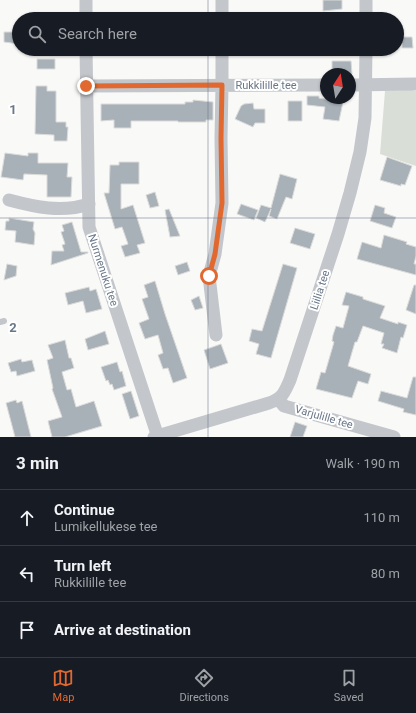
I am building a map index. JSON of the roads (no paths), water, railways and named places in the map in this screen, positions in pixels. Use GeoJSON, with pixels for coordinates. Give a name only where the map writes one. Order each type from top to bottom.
{"type":"FeatureCollection","features":[{"type":"Feature","properties":{"kind":"street"},"geometry":{"type":"LineString","coordinates":[[86,0],[86,12]]}},
{"type":"Feature","properties":{"kind":"street"},"geometry":{"type":"LineString","coordinates":[[222,0],[222,12]]}},
{"type":"Feature","properties":{"kind":"street"},"geometry":{"type":"LineString","coordinates":[[366,0],[366,12]]}},
{"type":"Feature","properties":{"kind":"street","name":"Nurmenuku tee"},"geometry":{"type":"LineString","coordinates":[[86,56],[89,227],[157,437]]}},
{"type":"Feature","properties":{"kind":"street"},"geometry":{"type":"LineString","coordinates":[[216,335],[209,276],[215,254],[222,203],[222,56]]}},
{"type":"Feature","properties":{"kind":"street","name":"Liilia tee"},"geometry":{"type":"LineString","coordinates":[[279,400],[290,380],[350,193],[360,152],[365,118],[366,56]]}},
{"type":"Feature","properties":{"kind":"street"},"geometry":{"type":"LineString","coordinates":[[356,85],[416,84]]}},
{"type":"Feature","properties":{"kind":"street","name":"Rukkilille tee"},"geometry":{"type":"LineString","coordinates":[[86,86],[320,85]]}},
{"type":"Feature","properties":{"kind":"street"},"geometry":{"type":"LineString","coordinates":[[9,200],[41,208],[76,208],[89,204]]}},
{"type":"Feature","properties":{"kind":"street"},"geometry":{"type":"LineString","coordinates":[[157,437],[279,400]]}},
{"type":"Feature","properties":{"kind":"street","name":"Varjulille tee"},"geometry":{"type":"LineString","coordinates":[[279,400],[284,406],[365,433],[394,437]]}}]}
